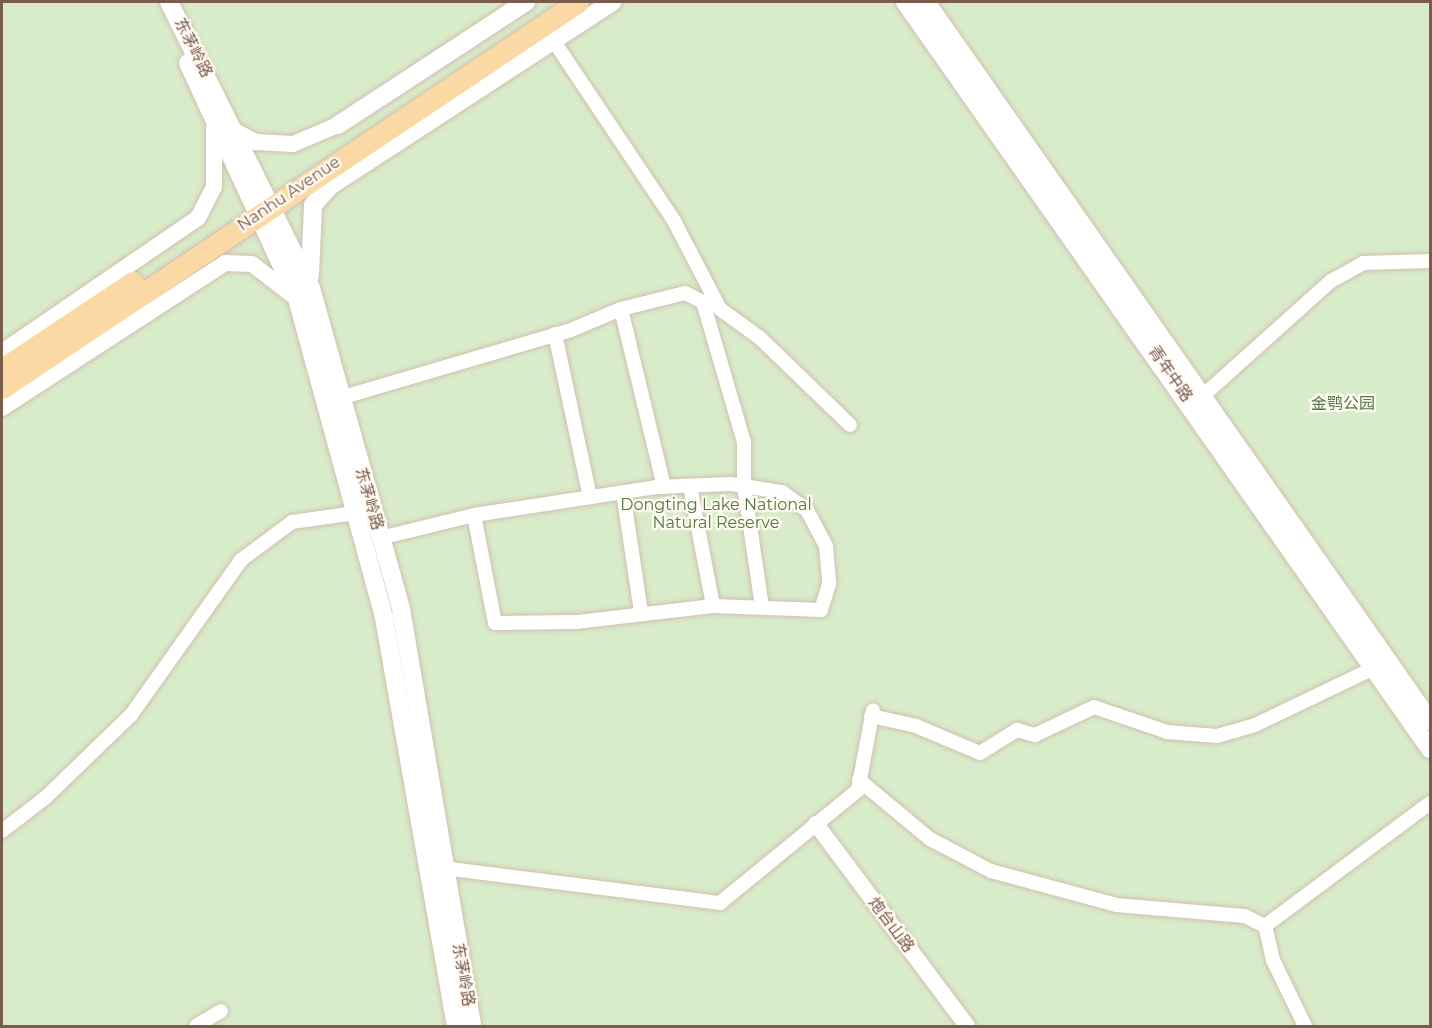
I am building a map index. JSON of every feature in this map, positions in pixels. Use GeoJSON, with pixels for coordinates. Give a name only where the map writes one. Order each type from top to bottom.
{"type":"FeatureCollection","features":[{"type":"Feature","properties":{"kind":"main road","name":"东茅岭路"},"geometry":{"type":"LineString","coordinates":[[159,2],[213,117],[261,205],[304,294],[340,398],[400,609],[472,1026]]}},
{"type":"Feature","properties":{"kind":"main road","name":"东茅岭路"},"geometry":{"type":"LineString","coordinates":[[169,2],[236,131],[261,205]]}},
{"type":"Feature","properties":{"kind":"main road"},"geometry":{"type":"LineString","coordinates":[[338,125],[526,2]]}},
{"type":"Feature","properties":{"kind":"main road","name":"Nanhu Avenue"},"geometry":{"type":"LineString","coordinates":[[2,388],[261,205],[556,2]]}},
{"type":"Feature","properties":{"kind":"main road","name":"Nanhu Avenue"},"geometry":{"type":"LineString","coordinates":[[2,369],[578,2]]}},
{"type":"Feature","properties":{"kind":"main road"},"geometry":{"type":"LineString","coordinates":[[304,294],[308,230],[313,205],[330,186],[612,2]]}},
{"type":"Feature","properties":{"kind":"main road","name":"青年中路"},"geometry":{"type":"LineString","coordinates":[[905,2],[1431,721]]}},
{"type":"Feature","properties":{"kind":"main road","name":"青年中路"},"geometry":{"type":"LineString","coordinates":[[926,2],[1198,401],[1374,668],[1431,749]]}},
{"type":"Feature","properties":{"kind":"main road","name":"东茅岭路"},"geometry":{"type":"LineString","coordinates":[[304,294],[356,513],[384,618],[456,1026]]}},
{"type":"Feature","properties":{"kind":"street"},"geometry":{"type":"LineString","coordinates":[[553,40],[674,221],[720,309],[760,338],[850,425]]}},
{"type":"Feature","properties":{"kind":"street"},"geometry":{"type":"LineString","coordinates":[[2,352],[198,218],[214,187],[218,147],[213,117]]}},
{"type":"Feature","properties":{"kind":"street"},"geometry":{"type":"LineString","coordinates":[[236,131],[274,145],[308,140],[338,125]]}},
{"type":"Feature","properties":{"kind":"street"},"geometry":{"type":"LineString","coordinates":[[1198,401],[1331,281],[1363,263],[1431,261]]}},
{"type":"Feature","properties":{"kind":"street"},"geometry":{"type":"LineString","coordinates":[[2,408],[225,263],[252,264],[304,294]]}},
{"type":"Feature","properties":{"kind":"street"},"geometry":{"type":"LineString","coordinates":[[340,398],[555,334],[621,309],[685,293],[703,302],[744,442],[744,486],[762,607]]}},
{"type":"Feature","properties":{"kind":"street"},"geometry":{"type":"LineString","coordinates":[[621,309],[664,487]]}},
{"type":"Feature","properties":{"kind":"street"},"geometry":{"type":"LineString","coordinates":[[555,334],[590,498]]}},
{"type":"Feature","properties":{"kind":"street"},"geometry":{"type":"LineString","coordinates":[[690,486],[713,606]]}},
{"type":"Feature","properties":{"kind":"street"},"geometry":{"type":"LineString","coordinates":[[380,538],[474,515],[623,492],[664,487],[744,486],[782,492],[798,504],[826,546],[829,584],[822,610],[713,606],[576,622],[495,623],[474,515]]}},
{"type":"Feature","properties":{"kind":"street"},"geometry":{"type":"LineString","coordinates":[[623,492],[641,613]]}},
{"type":"Feature","properties":{"kind":"street"},"geometry":{"type":"LineString","coordinates":[[2,831],[45,798],[131,716],[241,560],[292,522],[356,513]]}},
{"type":"Feature","properties":{"kind":"street"},"geometry":{"type":"LineString","coordinates":[[443,868],[720,903],[858,790],[872,713],[916,726],[980,753],[1017,730],[1035,735],[1094,707],[1167,732],[1217,735],[1275,717],[1374,668]]}},
{"type":"Feature","properties":{"kind":"street"},"geometry":{"type":"LineString","coordinates":[[859,780],[930,839],[991,871],[1116,905],[1245,916],[1264,926],[1273,960],[1305,1026]]}},
{"type":"Feature","properties":{"kind":"street"},"geometry":{"type":"LineString","coordinates":[[1264,926],[1431,803]]}},
{"type":"Feature","properties":{"kind":"street","name":"炮台山路"},"geometry":{"type":"LineString","coordinates":[[816,824],[967,1026]]}},
{"type":"Feature","properties":{"kind":"street"},"geometry":{"type":"LineString","coordinates":[[196,1026],[221,1011]]}},
{"type":"Feature","properties":{"kind":"green space","name":"Dongting Lake National Natural Reserve"},"geometry":{"type":"Polygon","coordinates":[[[2,2],[1430,2],[1430,1026],[2,1026],[2,2]]]}},
{"type":"Feature","properties":{"kind":"park label","name":"金鹗公园"},"geometry":{"type":"Point","coordinates":[1343,404]}}]}
